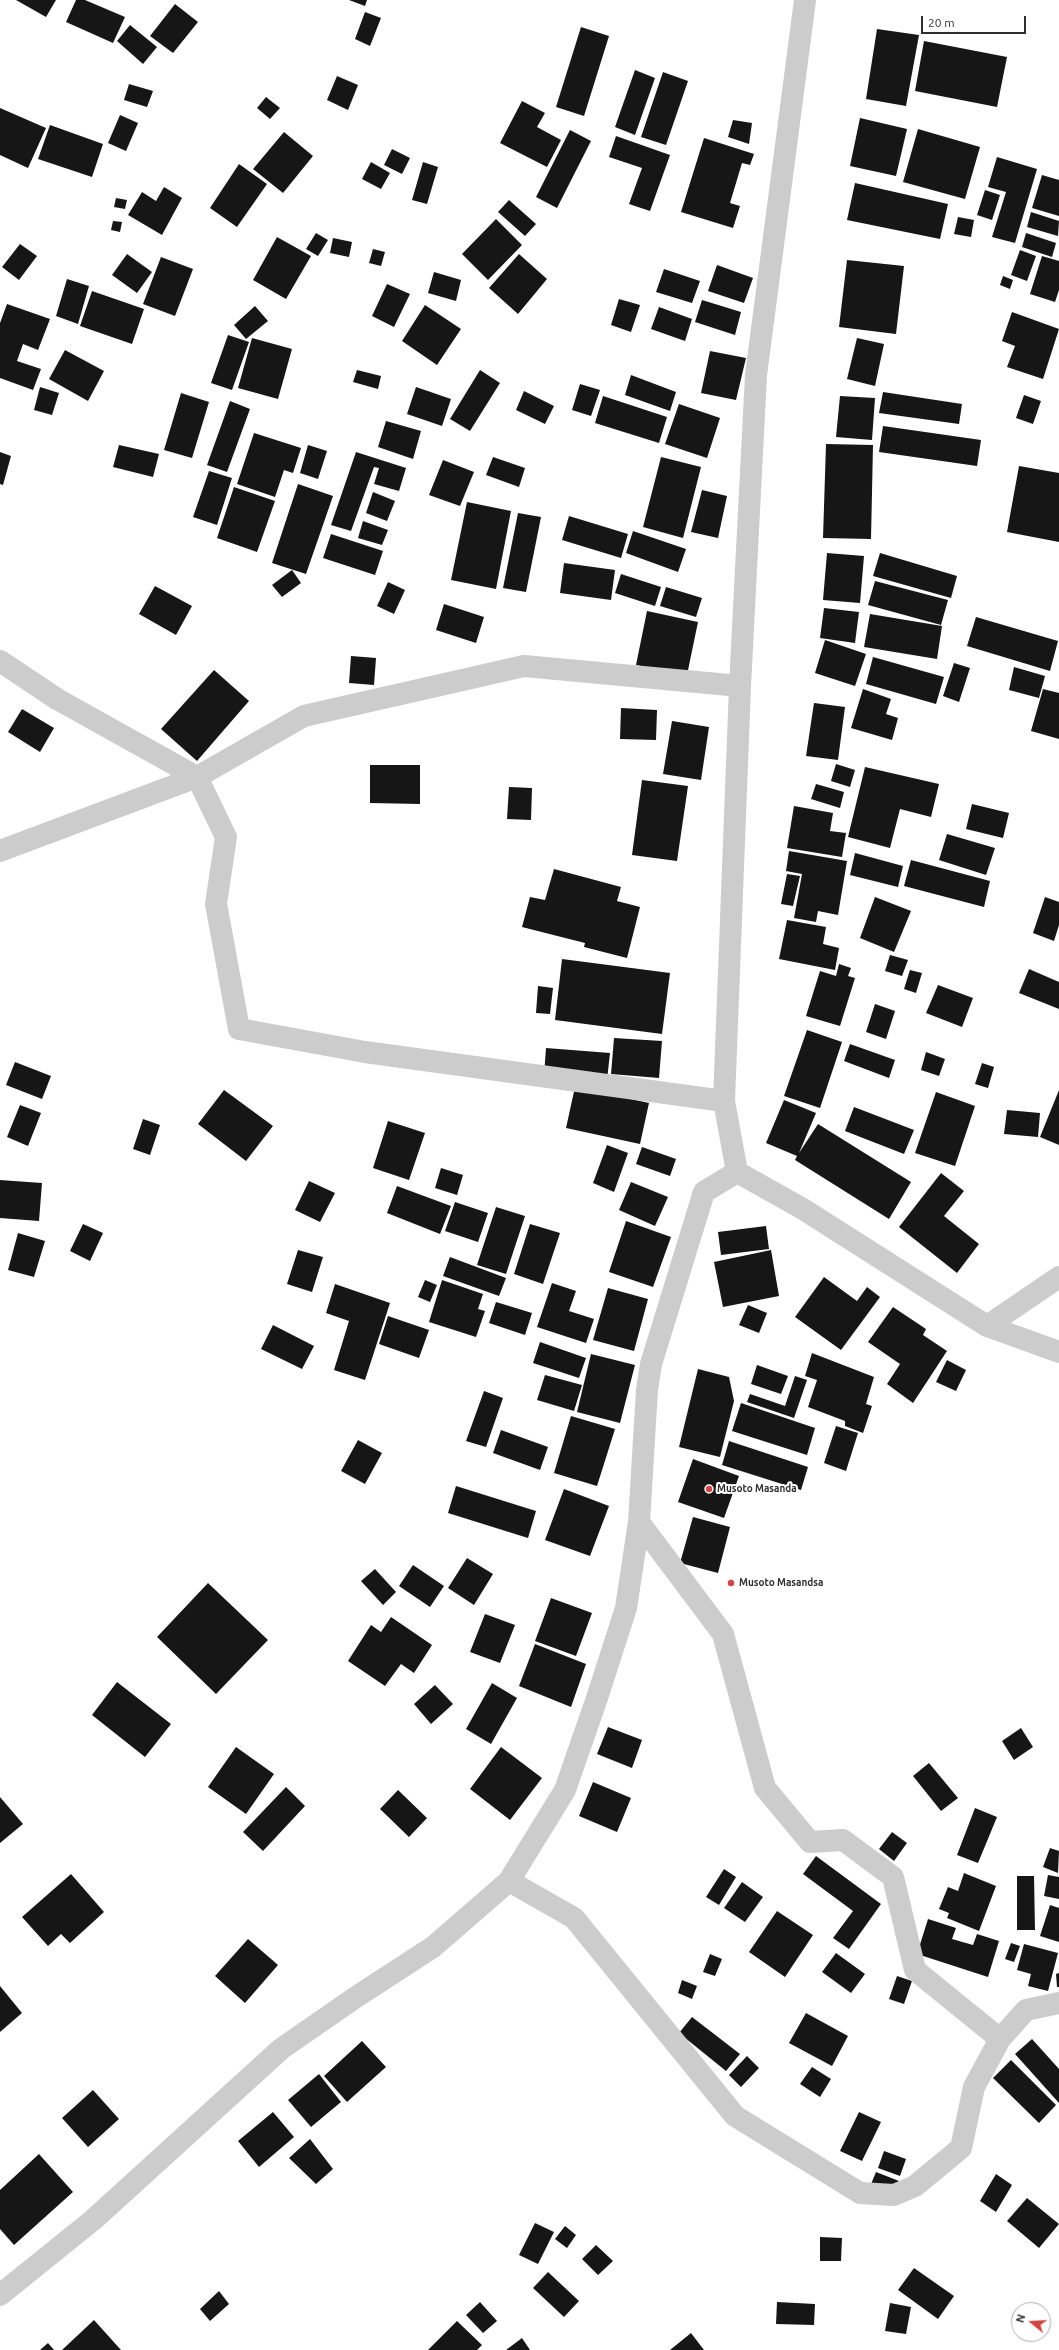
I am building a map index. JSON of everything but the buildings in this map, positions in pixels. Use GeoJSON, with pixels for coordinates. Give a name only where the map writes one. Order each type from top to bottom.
{"type":"FeatureCollection","features":[{"type":"Feature","properties":{"kind":"street"},"geometry":{"type":"LineString","coordinates":[[737,1172],[724,1101],[740,686],[756,375],[805,0]]}},
{"type":"Feature","properties":{"kind":"street"},"geometry":{"type":"LineString","coordinates":[[0,662],[57,699],[197,777],[226,837],[216,904],[239,1029],[364,1052],[724,1101]]}},
{"type":"Feature","properties":{"kind":"street"},"geometry":{"type":"LineString","coordinates":[[0,851],[197,777],[304,716],[524,666],[740,686]]}},
{"type":"Feature","properties":{"kind":"street"},"geometry":{"type":"LineString","coordinates":[[737,1172],[804,1209],[987,1326],[1059,1352]]}},
{"type":"Feature","properties":{"kind":"street"},"geometry":{"type":"LineString","coordinates":[[0,2295],[99,2214],[281,2050],[356,1997],[433,1947],[509,1881],[565,1790],[626,1608],[639,1522],[647,1390],[651,1364],[704,1192],[737,1172]]}},
{"type":"Feature","properties":{"kind":"street"},"geometry":{"type":"LineString","coordinates":[[987,1326],[1059,1277]]}},
{"type":"Feature","properties":{"kind":"street"},"geometry":{"type":"LineString","coordinates":[[639,1522],[723,1634],[765,1788],[810,1842],[843,1840],[893,1877],[915,1970],[1000,2039]]}},
{"type":"Feature","properties":{"kind":"street"},"geometry":{"type":"LineString","coordinates":[[509,1881],[574,1918],[735,2116],[860,2193],[894,2195],[915,2186],[961,2148],[974,2087],[1000,2039],[1026,2010],[1059,2003]]}},
{"type":"Feature","properties":{"kind":"place","name":"Musoto Masanda"},"geometry":{"type":"Point","coordinates":[709,1489]}},
{"type":"Feature","properties":{"kind":"place","name":"Musoto Masandsa"},"geometry":{"type":"Point","coordinates":[731,1583]}}]}
